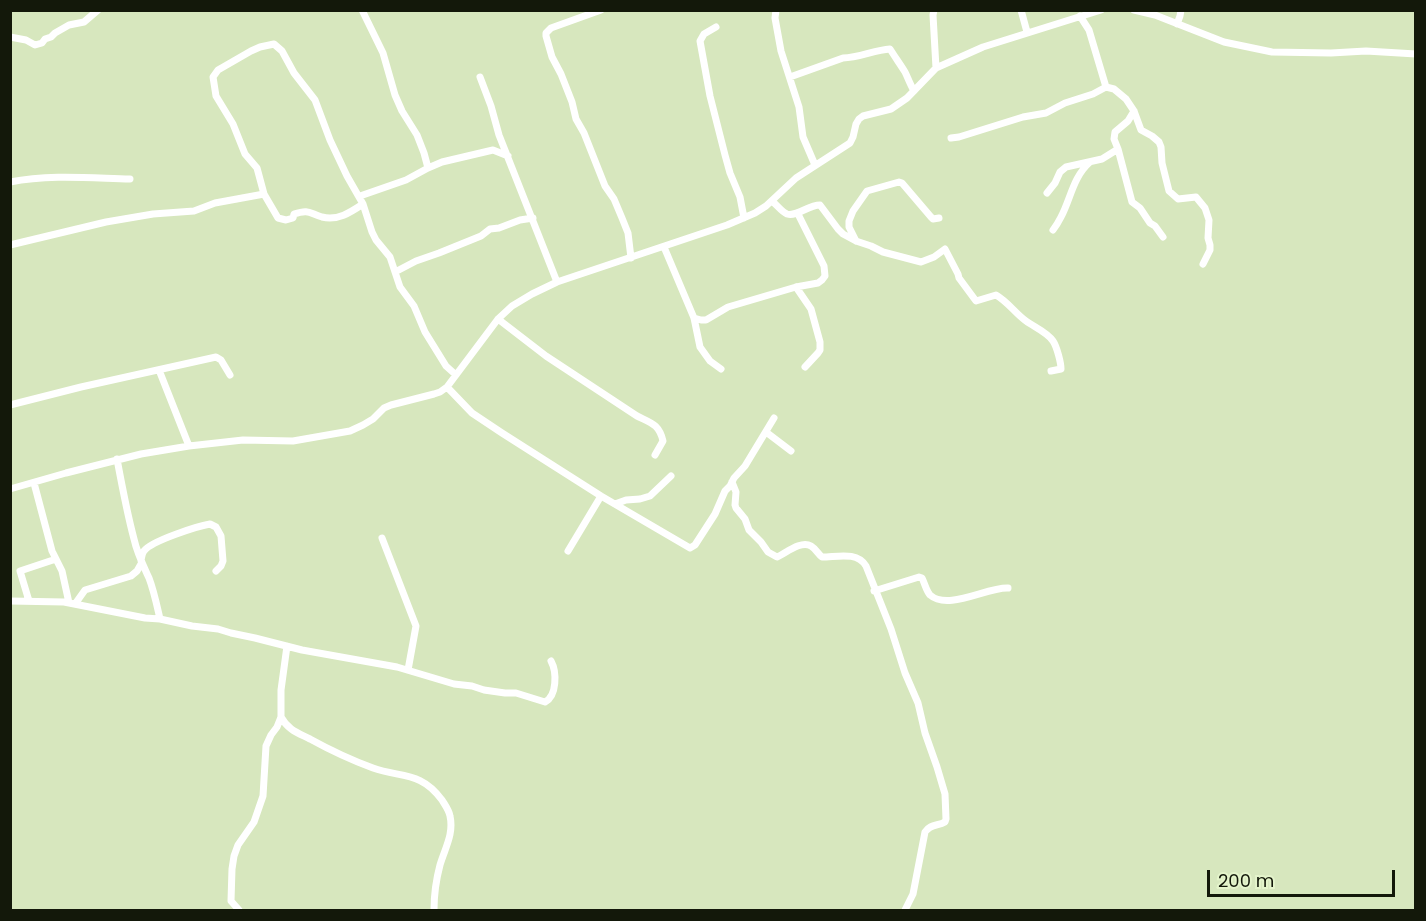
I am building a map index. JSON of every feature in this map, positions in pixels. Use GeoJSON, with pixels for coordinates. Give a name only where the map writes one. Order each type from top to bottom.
{"type":"FeatureCollection","features":[{"type":"Feature","properties":{"kind":"street"},"geometry":{"type":"LineString","coordinates":[[10,37],[26,40],[35,45],[42,43],[69,25],[84,22],[98,10]]}},
{"type":"Feature","properties":{"kind":"street"},"geometry":{"type":"LineString","coordinates":[[362,10],[383,53],[395,95],[417,135],[428,168]]}},
{"type":"Feature","properties":{"kind":"street"},"geometry":{"type":"LineString","coordinates":[[601,10],[551,28],[546,36],[552,57],[604,186],[614,199],[628,233],[631,258]]}},
{"type":"Feature","properties":{"kind":"street"},"geometry":{"type":"LineString","coordinates":[[776,10],[775,18],[781,51],[799,107],[803,137],[815,165]]}},
{"type":"Feature","properties":{"kind":"street"},"geometry":{"type":"LineString","coordinates":[[934,10],[936,68]]}},
{"type":"Feature","properties":{"kind":"street"},"geometry":{"type":"LineString","coordinates":[[1021,10],[1027,32]]}},
{"type":"Feature","properties":{"kind":"street"},"geometry":{"type":"LineString","coordinates":[[10,489],[117,459],[189,446],[243,440],[293,441],[350,431],[373,419],[384,408],[434,394],[447,387],[498,319],[512,306],[532,294],[557,282],[727,225],[761,210],[796,178],[850,143],[856,124],[863,116],[891,109],[907,98],[936,68],[974,50],[1101,10]]}},
{"type":"Feature","properties":{"kind":"street"},"geometry":{"type":"LineString","coordinates":[[1134,10],[1155,15],[1224,42],[1272,52],[1366,51],[1416,54]]}},
{"type":"Feature","properties":{"kind":"street"},"geometry":{"type":"LineString","coordinates":[[1177,24],[1181,10]]}},
{"type":"Feature","properties":{"kind":"street"},"geometry":{"type":"LineString","coordinates":[[1080,16],[1089,30],[1106,87]]}},
{"type":"Feature","properties":{"kind":"street"},"geometry":{"type":"LineString","coordinates":[[716,27],[704,34],[700,40],[701,50],[725,155],[740,197],[744,218]]}},
{"type":"Feature","properties":{"kind":"street"},"geometry":{"type":"LineString","coordinates":[[363,204],[345,216],[328,218],[302,211],[294,214],[293,218],[286,220],[278,218],[264,194],[257,168],[245,154],[233,124],[216,96],[213,77],[218,70],[261,47],[274,44],[282,51],[294,73],[315,99],[330,140],[350,182],[360,196],[363,204],[372,232],[390,257],[400,287],[414,306],[435,349],[446,366],[456,375]]}},
{"type":"Feature","properties":{"kind":"street"},"geometry":{"type":"LineString","coordinates":[[790,77],[843,58],[890,49],[914,91]]}},
{"type":"Feature","properties":{"kind":"street"},"geometry":{"type":"LineString","coordinates":[[480,77],[499,135],[557,282]]}},
{"type":"Feature","properties":{"kind":"street"},"geometry":{"type":"LineString","coordinates":[[951,138],[1023,117],[1046,113],[1106,87],[1120,93],[1134,111],[1141,130],[1156,138],[1161,147],[1162,163],[1169,191],[1178,199],[1196,197],[1205,208],[1209,220],[1210,250],[1203,264]]}},
{"type":"Feature","properties":{"kind":"street"},"geometry":{"type":"LineString","coordinates":[[1134,111],[1128,121],[1116,130],[1114,139],[1132,202],[1140,208],[1163,237]]}},
{"type":"Feature","properties":{"kind":"street"},"geometry":{"type":"LineString","coordinates":[[1047,193],[1062,169],[1105,158],[1118,149]]}},
{"type":"Feature","properties":{"kind":"street"},"geometry":{"type":"LineString","coordinates":[[360,196],[406,180],[442,162],[490,151],[508,156]]}},
{"type":"Feature","properties":{"kind":"street"},"geometry":{"type":"LineString","coordinates":[[1053,230],[1061,217],[1073,186],[1090,162]]}},
{"type":"Feature","properties":{"kind":"street"},"geometry":{"type":"LineString","coordinates":[[10,182],[62,177],[130,179]]}},
{"type":"Feature","properties":{"kind":"street"},"geometry":{"type":"LineString","coordinates":[[856,241],[849,227],[849,221],[857,204],[867,191],[902,183],[933,219],[939,218]]}},
{"type":"Feature","properties":{"kind":"street"},"geometry":{"type":"LineString","coordinates":[[10,245],[106,222],[153,214],[194,211],[214,202],[264,194]]}},
{"type":"Feature","properties":{"kind":"street"},"geometry":{"type":"LineString","coordinates":[[772,201],[786,214],[798,213],[809,207],[820,205],[843,234],[883,252],[921,262],[945,249],[959,278],[976,301],[996,296],[1004,300],[1024,320],[1053,341],[1061,362],[1061,369],[1051,371]]}},
{"type":"Feature","properties":{"kind":"street"},"geometry":{"type":"LineString","coordinates":[[694,318],[706,320],[728,307],[822,280],[825,271],[798,213]]}},
{"type":"Feature","properties":{"kind":"street"},"geometry":{"type":"LineString","coordinates":[[394,272],[481,236],[490,229],[533,218]]}},
{"type":"Feature","properties":{"kind":"street"},"geometry":{"type":"LineString","coordinates":[[664,247],[694,318],[700,347],[710,361],[721,369]]}},
{"type":"Feature","properties":{"kind":"street"},"geometry":{"type":"LineString","coordinates":[[796,287],[811,309],[820,342],[820,350],[805,367]]}},
{"type":"Feature","properties":{"kind":"street"},"geometry":{"type":"LineString","coordinates":[[498,319],[546,356],[628,410],[652,423],[660,430],[663,441],[655,455]]}},
{"type":"Feature","properties":{"kind":"street"},"geometry":{"type":"LineString","coordinates":[[10,405],[216,357],[221,360],[230,375]]}},
{"type":"Feature","properties":{"kind":"street"},"geometry":{"type":"LineString","coordinates":[[159,370],[189,446]]}},
{"type":"Feature","properties":{"kind":"street"},"geometry":{"type":"LineString","coordinates":[[447,387],[472,413],[601,496],[690,548],[695,545],[735,476],[745,466],[774,418]]}},
{"type":"Feature","properties":{"kind":"street"},"geometry":{"type":"LineString","coordinates":[[766,432],[791,451]]}},
{"type":"Feature","properties":{"kind":"street"},"geometry":{"type":"LineString","coordinates":[[117,459],[136,545],[149,578],[160,619]]}},
{"type":"Feature","properties":{"kind":"street"},"geometry":{"type":"LineString","coordinates":[[615,504],[650,496],[671,476]]}},
{"type":"Feature","properties":{"kind":"street"},"geometry":{"type":"LineString","coordinates":[[732,482],[736,492],[736,508],[745,519],[749,530],[770,554],[777,557],[804,545],[811,546],[819,556],[856,557],[866,566],[918,703],[946,802],[945,822],[930,826],[925,832],[913,894],[905,910]]}},
{"type":"Feature","properties":{"kind":"street"},"geometry":{"type":"LineString","coordinates":[[34,483],[52,551],[62,571],[72,604]]}},
{"type":"Feature","properties":{"kind":"street"},"geometry":{"type":"LineString","coordinates":[[567,551],[601,496]]}},
{"type":"Feature","properties":{"kind":"street"},"geometry":{"type":"LineString","coordinates":[[72,604],[85,590],[131,576],[137,571],[144,551],[149,547],[179,533],[206,525],[214,525],[221,536],[223,561],[216,571]]}},
{"type":"Feature","properties":{"kind":"street"},"geometry":{"type":"LineString","coordinates":[[382,538],[415,621],[416,631],[408,670]]}},
{"type":"Feature","properties":{"kind":"street"},"geometry":{"type":"LineString","coordinates":[[136,545],[149,547]]}},
{"type":"Feature","properties":{"kind":"street"},"geometry":{"type":"LineString","coordinates":[[29,601],[20,571],[56,559]]}},
{"type":"Feature","properties":{"kind":"street"},"geometry":{"type":"LineString","coordinates":[[874,591],[919,577],[922,578],[931,595],[944,600],[961,599],[977,596],[987,591],[1008,588]]}},
{"type":"Feature","properties":{"kind":"street"},"geometry":{"type":"LineString","coordinates":[[10,601],[52,601],[218,629],[287,646],[408,670],[454,684],[516,693],[545,702],[550,699],[554,691],[555,668],[551,661]]}},
{"type":"Feature","properties":{"kind":"street"},"geometry":{"type":"LineString","coordinates":[[239,910],[231,901],[230,893],[234,856],[238,845],[254,822],[263,796],[266,746],[281,717],[281,690],[287,646]]}},
{"type":"Feature","properties":{"kind":"street"},"geometry":{"type":"LineString","coordinates":[[281,717],[291,730],[330,750],[375,769],[419,779],[431,787],[447,806],[450,815],[450,837],[437,879],[434,910]]}},
{"type":"Feature","properties":{"kind":"street"},"geometry":{"type":"LineString","coordinates":[[275,730],[291,730]]}}]}
